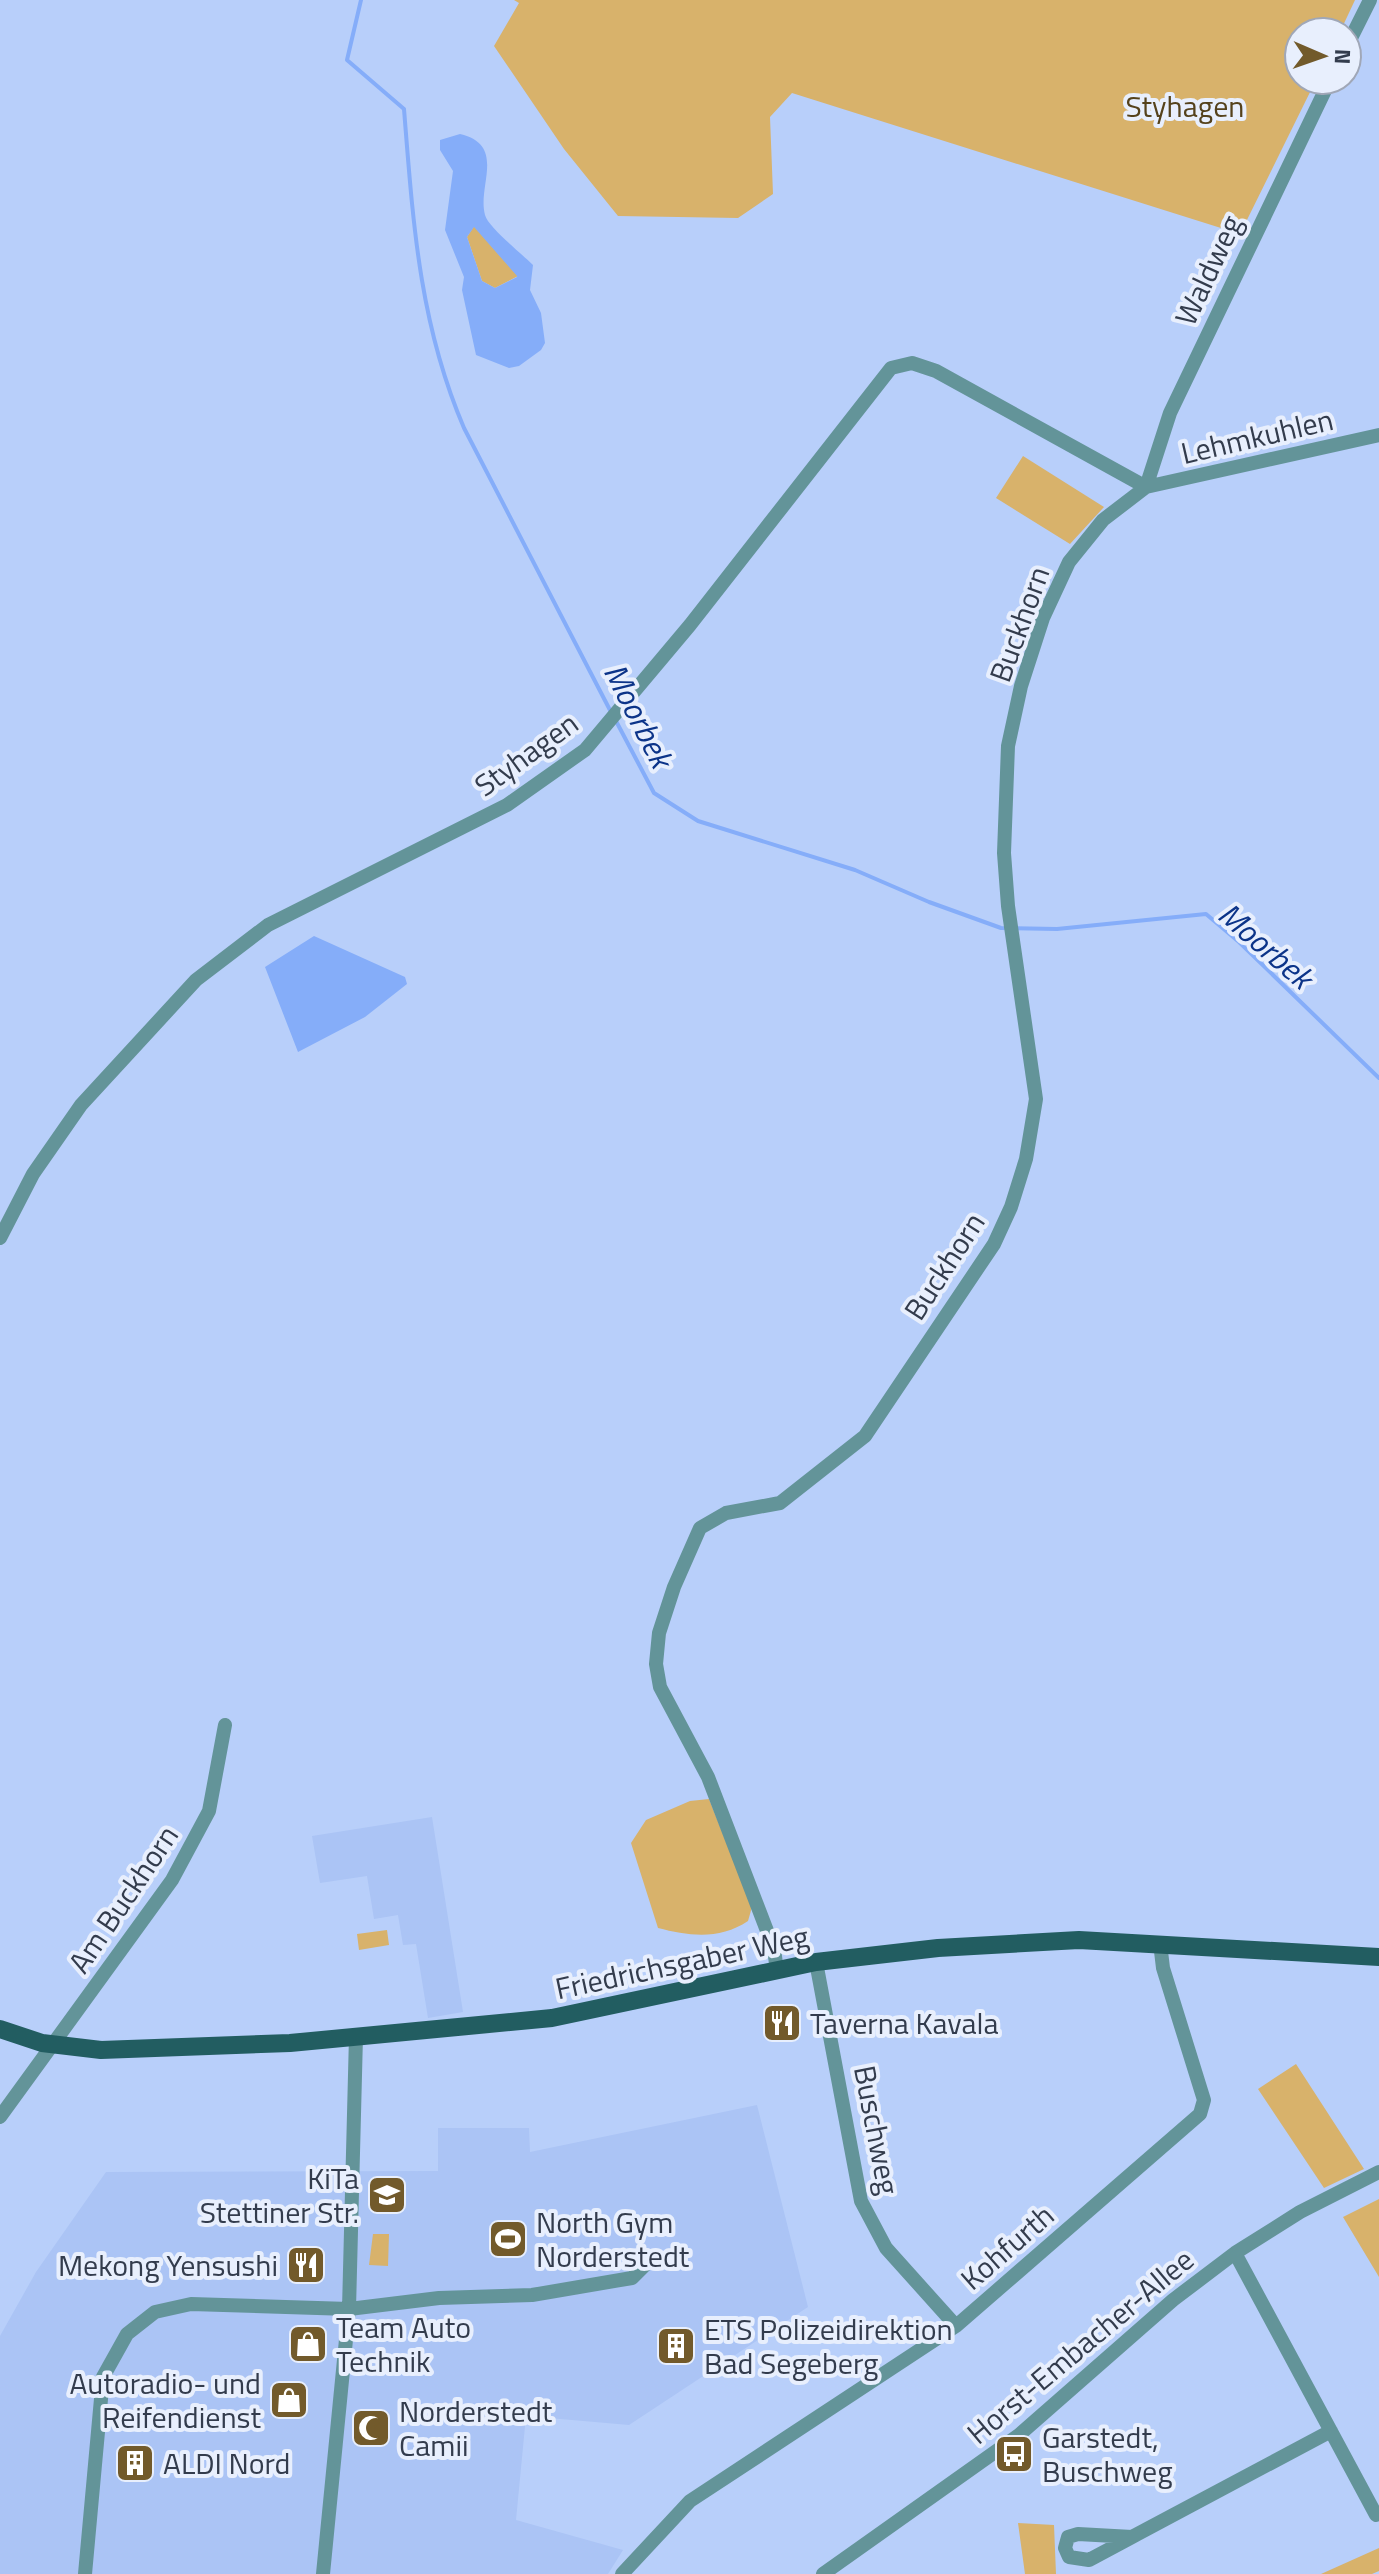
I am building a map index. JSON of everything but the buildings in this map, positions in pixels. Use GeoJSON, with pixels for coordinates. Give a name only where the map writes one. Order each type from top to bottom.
{"type":"FeatureCollection","features":[{"type":"Feature","properties":{"kind":"main road","name":"Friedrichsgaber Weg"},"geometry":{"type":"LineString","coordinates":[[0,2029],[54,2045],[126,2051],[208,2049],[552,2018],[816,1962],[1018,1943],[1079,1940],[1160,1943],[1379,1957]]}},
{"type":"Feature","properties":{"kind":"street","name":"Waldweg"},"geometry":{"type":"LineString","coordinates":[[1146,487],[1170,413],[1322,96]]}},
{"type":"Feature","properties":{"kind":"street","name":"Styhagen"},"geometry":{"type":"LineString","coordinates":[[0,1238],[33,1174],[81,1105],[196,980],[268,925],[507,805],[585,750],[773,521],[831,441],[891,368],[912,363],[936,371],[1146,487]]}},
{"type":"Feature","properties":{"kind":"street","name":"Lehmkuhlen"},"geometry":{"type":"LineString","coordinates":[[1146,487],[1379,435]]}},
{"type":"Feature","properties":{"kind":"street","name":"Buckhorn"},"geometry":{"type":"LineString","coordinates":[[777,1971],[774,1949],[708,1777],[660,1687],[656,1664],[659,1633],[674,1587],[700,1528],[726,1513],[780,1503],[865,1436],[1001,1230],[1026,1159],[1036,1099],[1004,853],[1008,746],[1021,686],[1043,618],[1069,562],[1103,520],[1146,487]]}},
{"type":"Feature","properties":{"kind":"street","name":"Am Buckhorn"},"geometry":{"type":"LineString","coordinates":[[0,2117],[172,1880],[202,1827],[219,1769],[225,1725]]}},
{"type":"Feature","properties":{"kind":"street","name":"Kohfurth"},"geometry":{"type":"LineString","coordinates":[[622,2574],[690,2501],[956,2326],[1200,2114],[1204,2100],[1163,1968],[1160,1943]]}},
{"type":"Feature","properties":{"kind":"street","name":"Buschweg"},"geometry":{"type":"LineString","coordinates":[[816,1962],[861,2201],[886,2248],[956,2326]]}},
{"type":"Feature","properties":{"kind":"street"},"geometry":{"type":"LineString","coordinates":[[323,2574],[349,2309],[355,2184],[356,2036]]}},
{"type":"Feature","properties":{"kind":"street","name":"Horst-Embacher-Allee"},"geometry":{"type":"LineString","coordinates":[[831,2571],[1019,2435],[1173,2300],[1235,2253],[1300,2212],[1379,2172]]}},
{"type":"Feature","properties":{"kind":"street"},"geometry":{"type":"LineString","coordinates":[[1235,2253],[1376,2515]]}},
{"type":"Feature","properties":{"kind":"street"},"geometry":{"type":"LineString","coordinates":[[85,2574],[103,2377],[116,2348],[127,2334],[155,2312],[191,2304],[349,2309],[439,2298],[566,2292],[632,2278],[650,2260]]}},
{"type":"Feature","properties":{"kind":"street"},"geometry":{"type":"LineString","coordinates":[[1132,2537],[1331,2431]]}},
{"type":"Feature","properties":{"kind":"shaded area"},"geometry":{"type":"Polygon","coordinates":[[[460,134],[474,139],[483,147],[487,168],[484,204],[487,220],[533,265],[530,290],[541,313],[545,343],[541,350],[519,366],[509,368],[476,355],[462,290],[464,277],[445,230],[453,171],[440,150],[440,140],[460,134]],[[474,227],[467,237],[482,281],[495,288],[517,276],[474,227]]]}},
{"type":"Feature","properties":{"kind":"shaded area"},"geometry":{"type":"Polygon","coordinates":[[[314,936],[405,977],[407,984],[365,1017],[298,1052],[265,967],[314,936]]]}},
{"type":"Feature","properties":{"kind":"shaded area"},"geometry":{"type":"Polygon","coordinates":[[[432,1817],[463,2012],[428,2018],[416,1944],[403,1945],[398,1915],[374,1919],[367,1876],[320,1883],[312,1836],[432,1817]]]}},
{"type":"Feature","properties":{"kind":"shaded area"},"geometry":{"type":"Polygon","coordinates":[[[757,2105],[808,2307],[629,2425],[526,2416],[516,2520],[623,2550],[608,2574],[0,2574],[0,2336],[36,2272],[106,2172],[438,2171],[438,2128],[529,2128],[530,2152],[757,2105]]]}},
{"type":"Feature","properties":{"kind":"green space","name":"Styhagen"},"geometry":{"type":"Polygon","coordinates":[[[514,0],[1355,0],[1348,16],[1283,16],[1283,96],[1308,96],[1240,234],[792,93],[770,117],[773,194],[738,218],[618,216],[564,149],[494,46],[519,3],[514,0]]]}},
{"type":"Feature","properties":{"kind":"green space"},"geometry":{"type":"Polygon","coordinates":[[[474,226],[518,276],[495,288],[482,281],[467,237],[474,226]]]}},
{"type":"Feature","properties":{"kind":"green space"},"geometry":{"type":"Polygon","coordinates":[[[1023,456],[1104,507],[1070,544],[996,498],[1023,456]]]}},
{"type":"Feature","properties":{"kind":"green space"},"geometry":{"type":"Polygon","coordinates":[[[709,1799],[752,1907],[748,1921],[726,1931],[704,1935],[658,1928],[631,1843],[646,1820],[690,1801],[709,1799]]]}},
{"type":"Feature","properties":{"kind":"green space"},"geometry":{"type":"Polygon","coordinates":[[[387,1930],[389,1945],[359,1950],[357,1934],[387,1930]]]}},
{"type":"Feature","properties":{"kind":"green space"},"geometry":{"type":"Polygon","coordinates":[[[1296,2064],[1364,2169],[1324,2188],[1258,2089],[1296,2064]]]}},
{"type":"Feature","properties":{"kind":"green space"},"geometry":{"type":"Polygon","coordinates":[[[1379,2199],[1379,2277],[1343,2217],[1379,2199]]]}},
{"type":"Feature","properties":{"kind":"green space"},"geometry":{"type":"Polygon","coordinates":[[[373,2234],[389,2234],[388,2266],[369,2265],[373,2234]]]}},
{"type":"Feature","properties":{"kind":"green space"},"geometry":{"type":"Polygon","coordinates":[[[1018,2523],[1054,2525],[1056,2574],[1025,2574],[1018,2523]]]}},
{"type":"Feature","properties":{"kind":"green space"},"geometry":{"type":"Polygon","coordinates":[[[1379,2548],[1379,2571],[1372,2574],[1321,2574],[1379,2548]]]}},
{"type":"Feature","properties":{"kind":"waterway","name":"Moorbek"},"geometry":{"type":"LineString","coordinates":[[361,0],[347,60],[404,109],[420,271],[449,389],[464,428],[612,714]]}},
{"type":"Feature","properties":{"kind":"waterway","name":"Moorbek"},"geometry":{"type":"LineString","coordinates":[[616,721],[654,793],[698,821],[855,870],[929,902],[1001,928],[1057,929],[1206,914],[1379,1078]]}},
{"type":"Feature","properties":{"kind":"place","name":"Taverna Kavala"},"geometry":{"type":"Point","coordinates":[782,2023]}},
{"type":"Feature","properties":{"kind":"place","name":"KiTa Stettiner Str."},"geometry":{"type":"Point","coordinates":[387,2195]}},
{"type":"Feature","properties":{"kind":"place","name":"North Gym Norderstedt"},"geometry":{"type":"Point","coordinates":[508,2239]}},
{"type":"Feature","properties":{"kind":"place","name":"Mekong Yensushi"},"geometry":{"type":"Point","coordinates":[306,2265]}},
{"type":"Feature","properties":{"kind":"place","name":"Team Auto Technik"},"geometry":{"type":"Point","coordinates":[308,2344]}},
{"type":"Feature","properties":{"kind":"place","name":"ETS Polizeidirektion Bad Segeberg"},"geometry":{"type":"Point","coordinates":[676,2346]}},
{"type":"Feature","properties":{"kind":"place","name":"Autoradio- und Reifendienst"},"geometry":{"type":"Point","coordinates":[289,2400]}},
{"type":"Feature","properties":{"kind":"place","name":"Norderstedt Camii"},"geometry":{"type":"Point","coordinates":[371,2428]}},
{"type":"Feature","properties":{"kind":"place","name":"Garstedt, Buschweg"},"geometry":{"type":"Point","coordinates":[1014,2454]}},
{"type":"Feature","properties":{"kind":"place","name":"ALDI Nord"},"geometry":{"type":"Point","coordinates":[135,2463]}}]}
